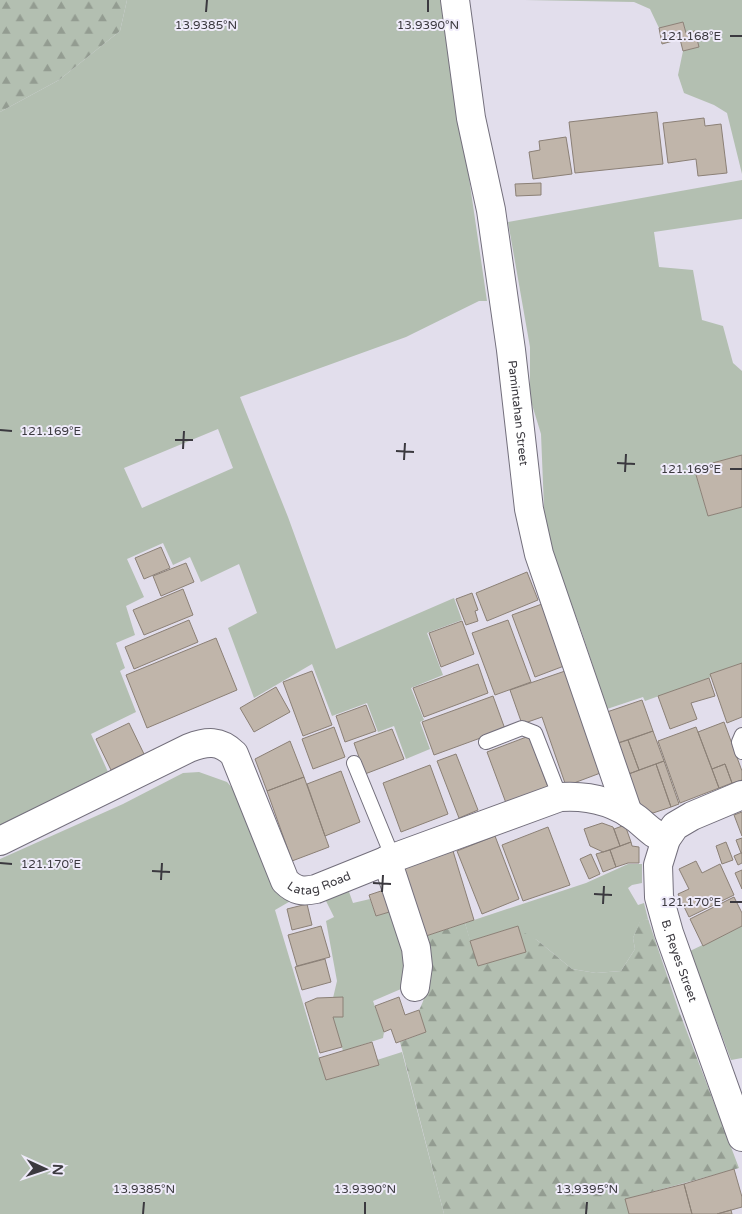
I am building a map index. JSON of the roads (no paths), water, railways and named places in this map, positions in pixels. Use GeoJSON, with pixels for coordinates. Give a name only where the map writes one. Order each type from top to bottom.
{"type":"FeatureCollection","features":[{"type":"Feature","properties":{"kind":"street","name":"Pamintahan Street"},"geometry":{"type":"LineString","coordinates":[[455,0],[472,118],[492,220],[511,350],[529,509],[539,554],[628,813]]}},
{"type":"Feature","properties":{"kind":"street","name":"Latag Road"},"geometry":{"type":"LineString","coordinates":[[0,841],[189,748],[201,743],[210,742],[227,747],[234,754],[285,881],[291,887],[298,890],[307,891],[316,888],[560,797],[596,798],[628,813],[655,834],[666,839]]}},
{"type":"Feature","properties":{"kind":"street","name":"B. Reyes Street"},"geometry":{"type":"LineString","coordinates":[[740,1125],[673,942],[659,896],[658,865],[666,839],[675,826],[742,794]]}},
{"type":"Feature","properties":{"kind":"street"},"geometry":{"type":"LineString","coordinates":[[390,859],[416,948],[418,966],[415,987]]}},
{"type":"Feature","properties":{"kind":"lane"},"geometry":{"type":"LineString","coordinates":[[486,742],[522,728],[535,733],[560,797]]}},
{"type":"Feature","properties":{"kind":"lane"},"geometry":{"type":"LineString","coordinates":[[742,735],[739,742],[742,752]]}},
{"type":"Feature","properties":{"kind":"lane"},"geometry":{"type":"LineString","coordinates":[[354,763],[390,859]]}}]}
